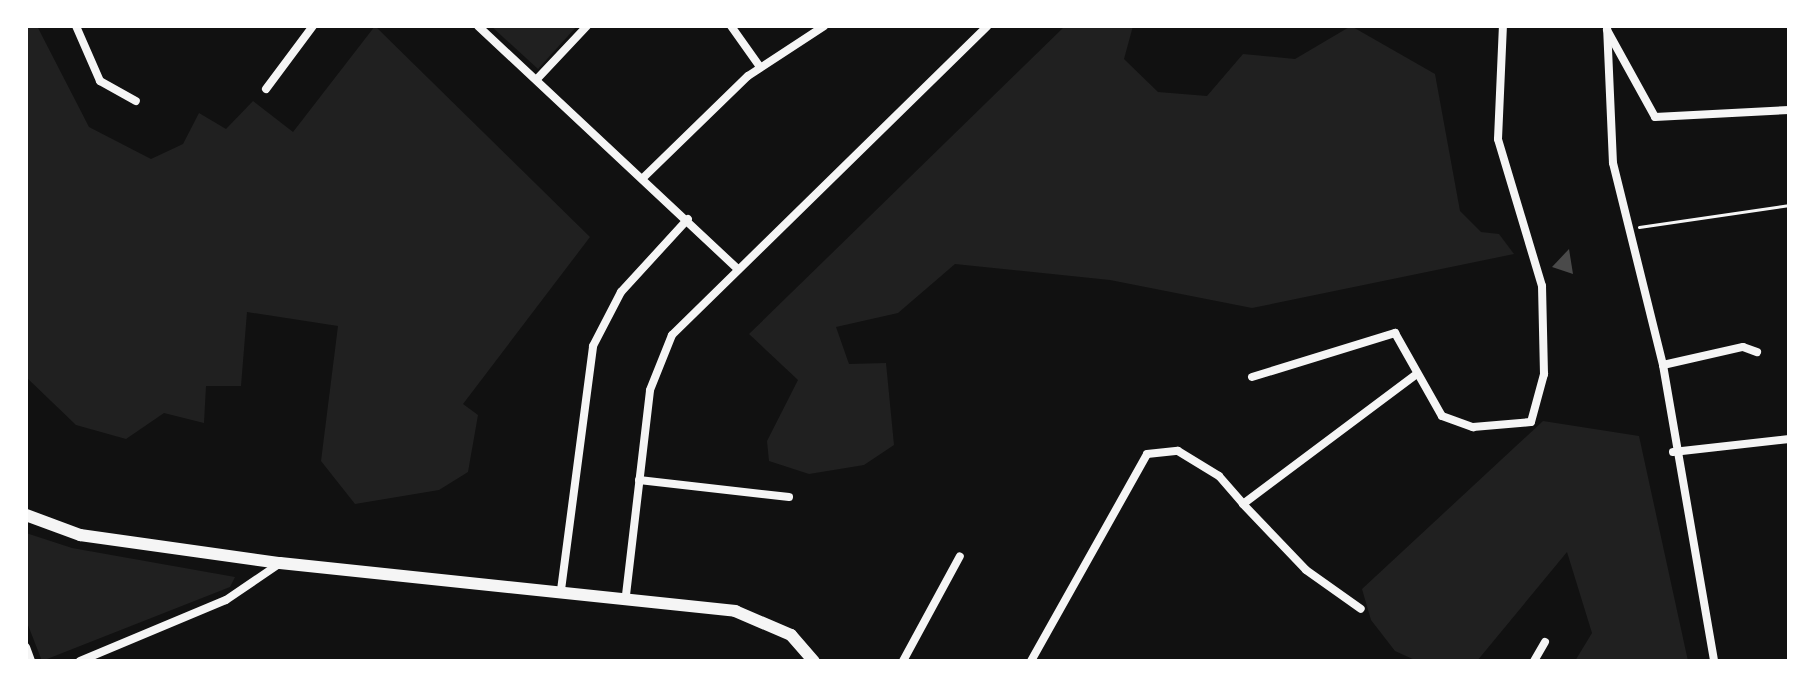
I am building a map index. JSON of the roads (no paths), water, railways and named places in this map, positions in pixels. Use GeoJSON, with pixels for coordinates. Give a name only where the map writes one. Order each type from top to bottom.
{"type":"FeatureCollection","features":[{"type":"Feature","properties":{"kind":"main road"},"geometry":{"type":"LineString","coordinates":[[26,515],[80,535],[280,563],[626,595],[769,622],[814,661]]}},
{"type":"Feature","properties":{"kind":"street"},"geometry":{"type":"LineString","coordinates":[[76,26],[100,81],[136,101]]}},
{"type":"Feature","properties":{"kind":"street"},"geometry":{"type":"LineString","coordinates":[[266,89],[313,26]]}},
{"type":"Feature","properties":{"kind":"street"},"geometry":{"type":"LineString","coordinates":[[478,26],[644,177],[738,269]]}},
{"type":"Feature","properties":{"kind":"street"},"geometry":{"type":"LineString","coordinates":[[537,79],[587,26]]}},
{"type":"Feature","properties":{"kind":"street"},"geometry":{"type":"LineString","coordinates":[[731,26],[760,67]]}},
{"type":"Feature","properties":{"kind":"street"},"geometry":{"type":"LineString","coordinates":[[644,177],[760,67],[824,26]]}},
{"type":"Feature","properties":{"kind":"street"},"geometry":{"type":"LineString","coordinates":[[626,595],[639,480],[658,364],[693,307],[738,269],[987,26]]}},
{"type":"Feature","properties":{"kind":"street"},"geometry":{"type":"LineString","coordinates":[[1252,377],[1339,346],[1395,333],[1407,343],[1414,376],[1454,423],[1531,422],[1544,374],[1542,286],[1498,139],[1503,26]]}},
{"type":"Feature","properties":{"kind":"street"},"geometry":{"type":"LineString","coordinates":[[1607,28],[1655,117],[1789,110]]}},
{"type":"Feature","properties":{"kind":"street"},"geometry":{"type":"LineString","coordinates":[[1607,28],[1608,130],[1627,229],[1663,365],[1673,452],[1714,661]]}},
{"type":"Feature","properties":{"kind":"street"},"geometry":{"type":"LineString","coordinates":[[561,590],[593,346],[621,292],[688,219]]}},
{"type":"Feature","properties":{"kind":"street"},"geometry":{"type":"LineString","coordinates":[[1663,365],[1743,347],[1757,352]]}},
{"type":"Feature","properties":{"kind":"street"},"geometry":{"type":"LineString","coordinates":[[1243,504],[1414,376]]}},
{"type":"Feature","properties":{"kind":"street"},"geometry":{"type":"LineString","coordinates":[[1673,452],[1789,439]]}},
{"type":"Feature","properties":{"kind":"street"},"geometry":{"type":"LineString","coordinates":[[1031,661],[1136,468],[1154,450],[1178,451],[1219,476],[1306,570],[1361,609]]}},
{"type":"Feature","properties":{"kind":"street"},"geometry":{"type":"LineString","coordinates":[[639,480],[789,497]]}},
{"type":"Feature","properties":{"kind":"street"},"geometry":{"type":"LineString","coordinates":[[903,661],[960,556]]}},
{"type":"Feature","properties":{"kind":"street"},"geometry":{"type":"LineString","coordinates":[[80,661],[226,600],[280,563]]}},
{"type":"Feature","properties":{"kind":"street"},"geometry":{"type":"LineString","coordinates":[[1534,661],[1545,642]]}},
{"type":"Feature","properties":{"kind":"street"},"geometry":{"type":"LineString","coordinates":[[26,647],[31,661]]}}]}
